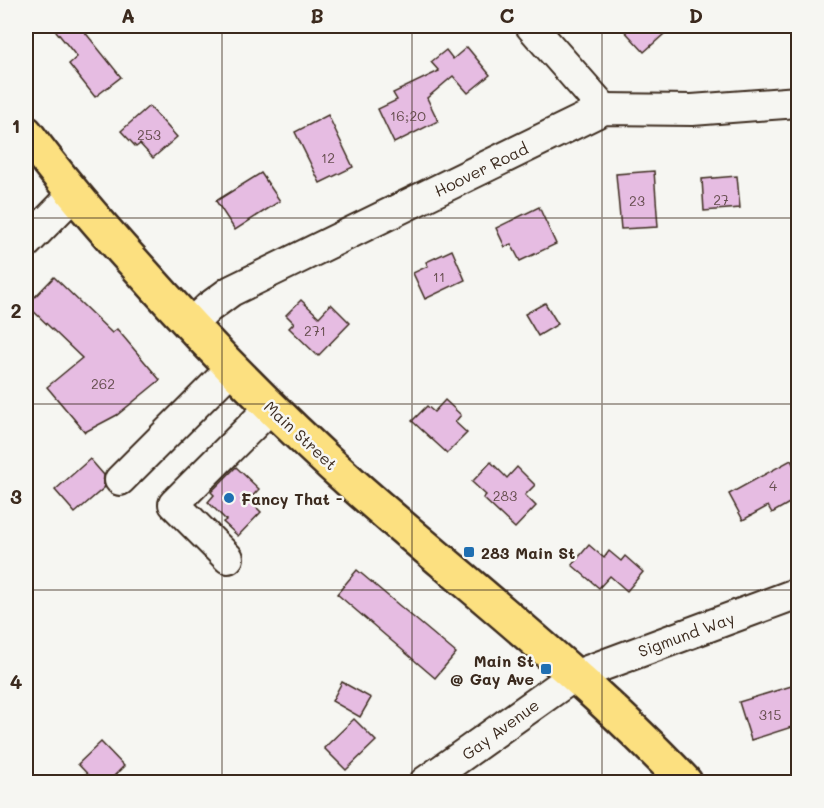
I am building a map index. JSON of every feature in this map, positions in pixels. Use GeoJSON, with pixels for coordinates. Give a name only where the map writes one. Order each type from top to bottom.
{"type":"FeatureCollection","features":[{"type":"Feature","properties":{"kind":"main road","name":"Main Street"},"geometry":{"type":"LineString","coordinates":[[30,149],[74,194],[190,325],[271,407],[357,487],[618,715],[685,783]]}},
{"type":"Feature","properties":{"kind":"street"},"geometry":{"type":"LineString","coordinates":[[531,26],[604,109]]}},
{"type":"Feature","properties":{"kind":"street","name":"Hoover Road"},"geometry":{"type":"LineString","coordinates":[[190,325],[231,291],[604,109],[692,110],[798,102]]}},
{"type":"Feature","properties":{"kind":"street"},"geometry":{"type":"LineString","coordinates":[[26,243],[74,194]]}},
{"type":"Feature","properties":{"kind":"street"},"geometry":{"type":"LineString","coordinates":[[120,480],[232,368]]}},
{"type":"Feature","properties":{"kind":"street"},"geometry":{"type":"LineString","coordinates":[[228,558],[174,504],[271,407]]}},
{"type":"Feature","properties":{"kind":"street","name":"Sigmund Way"},"geometry":{"type":"LineString","coordinates":[[574,676],[798,593]]}},
{"type":"Feature","properties":{"kind":"street","name":"Gay Avenue"},"geometry":{"type":"LineString","coordinates":[[425,783],[574,676]]}},
{"type":"Feature","properties":{"kind":"building"},"geometry":{"type":"Polygon","coordinates":[[[52,26],[80,26],[121,77],[95,97],[69,64],[77,57],[52,26]]]}},
{"type":"Feature","properties":{"kind":"building"},"geometry":{"type":"Polygon","coordinates":[[[620,26],[673,26],[644,52],[620,26]]]}},
{"type":"Feature","properties":{"kind":"building"},"geometry":{"type":"Polygon","coordinates":[[[467,47],[490,75],[468,93],[453,76],[427,98],[438,121],[394,143],[378,109],[397,100],[393,93],[439,71],[431,62],[446,50],[453,59],[467,47]]]}},
{"type":"Feature","properties":{"kind":"building"},"geometry":{"type":"Polygon","coordinates":[[[149,106],[177,137],[153,158],[140,144],[136,147],[121,131],[149,106]]]}},
{"type":"Feature","properties":{"kind":"building"},"geometry":{"type":"Polygon","coordinates":[[[328,115],[353,167],[320,183],[295,132],[328,115]]]}},
{"type":"Feature","properties":{"kind":"building"},"geometry":{"type":"Polygon","coordinates":[[[654,171],[658,227],[621,229],[616,174],[654,171]]]}},
{"type":"Feature","properties":{"kind":"building"},"geometry":{"type":"Polygon","coordinates":[[[261,173],[280,201],[235,230],[216,201],[261,173]]]}},
{"type":"Feature","properties":{"kind":"building"},"geometry":{"type":"Polygon","coordinates":[[[737,176],[740,208],[704,211],[702,179],[737,176]]]}},
{"type":"Feature","properties":{"kind":"building"},"geometry":{"type":"Polygon","coordinates":[[[539,207],[556,244],[520,261],[511,244],[505,247],[496,228],[539,207]]]}},
{"type":"Feature","properties":{"kind":"building"},"geometry":{"type":"Polygon","coordinates":[[[452,250],[465,280],[425,299],[413,273],[428,266],[426,262],[452,250]]]}},
{"type":"Feature","properties":{"kind":"building"},"geometry":{"type":"Polygon","coordinates":[[[54,277],[112,333],[117,329],[160,380],[117,415],[85,432],[47,387],[82,358],[27,305],[54,277]]]}},
{"type":"Feature","properties":{"kind":"building"},"geometry":{"type":"Polygon","coordinates":[[[301,300],[319,317],[331,304],[350,323],[318,356],[289,328],[294,323],[286,315],[301,300]]]}},
{"type":"Feature","properties":{"kind":"building"},"geometry":{"type":"Polygon","coordinates":[[[545,303],[558,324],[538,336],[525,314],[545,303]]]}},
{"type":"Feature","properties":{"kind":"building"},"geometry":{"type":"Polygon","coordinates":[[[445,400],[461,415],[455,422],[467,433],[447,453],[412,421],[427,406],[434,412],[445,400]]]}},
{"type":"Feature","properties":{"kind":"building"},"geometry":{"type":"Polygon","coordinates":[[[90,459],[104,475],[105,487],[75,513],[55,490],[90,459]]]}},
{"type":"Feature","properties":{"kind":"building"},"geometry":{"type":"Polygon","coordinates":[[[791,460],[798,475],[798,498],[772,513],[768,506],[743,520],[729,494],[791,460]]]}},
{"type":"Feature","properties":{"kind":"building"},"geometry":{"type":"Polygon","coordinates":[[[491,462],[507,478],[517,467],[535,485],[525,495],[536,506],[515,528],[483,498],[486,495],[472,482],[491,462]]]}},
{"type":"Feature","properties":{"kind":"building"},"geometry":{"type":"Polygon","coordinates":[[[236,467],[259,489],[249,500],[261,512],[238,536],[223,522],[226,520],[208,502],[214,495],[211,492],[236,467]]]}},
{"type":"Feature","properties":{"kind":"building"},"geometry":{"type":"Polygon","coordinates":[[[589,545],[604,558],[609,551],[621,561],[625,556],[643,572],[627,591],[610,576],[599,588],[572,565],[589,545]]]}},
{"type":"Feature","properties":{"kind":"building"},"geometry":{"type":"Polygon","coordinates":[[[357,570],[456,653],[435,678],[337,594],[357,570]]]}},
{"type":"Feature","properties":{"kind":"building"},"geometry":{"type":"Polygon","coordinates":[[[342,682],[371,698],[360,717],[332,701],[342,682]]]}},
{"type":"Feature","properties":{"kind":"building"},"geometry":{"type":"Polygon","coordinates":[[[798,684],[798,725],[751,740],[739,702],[798,684]]]}},
{"type":"Feature","properties":{"kind":"building"},"geometry":{"type":"Polygon","coordinates":[[[354,719],[376,741],[346,770],[324,748],[354,719]]]}},
{"type":"Feature","properties":{"kind":"building"},"geometry":{"type":"Polygon","coordinates":[[[101,742],[124,766],[107,783],[96,783],[78,764],[101,742]]]}},
{"type":"Feature","properties":{"kind":"place","name":"Fancy That -"},"geometry":{"type":"Point","coordinates":[229,498]}},
{"type":"Feature","properties":{"kind":"place","name":"283 Main St"},"geometry":{"type":"Point","coordinates":[469,552]}},
{"type":"Feature","properties":{"kind":"place","name":"Main St @ Gay Ave"},"geometry":{"type":"Point","coordinates":[546,669]}}]}
